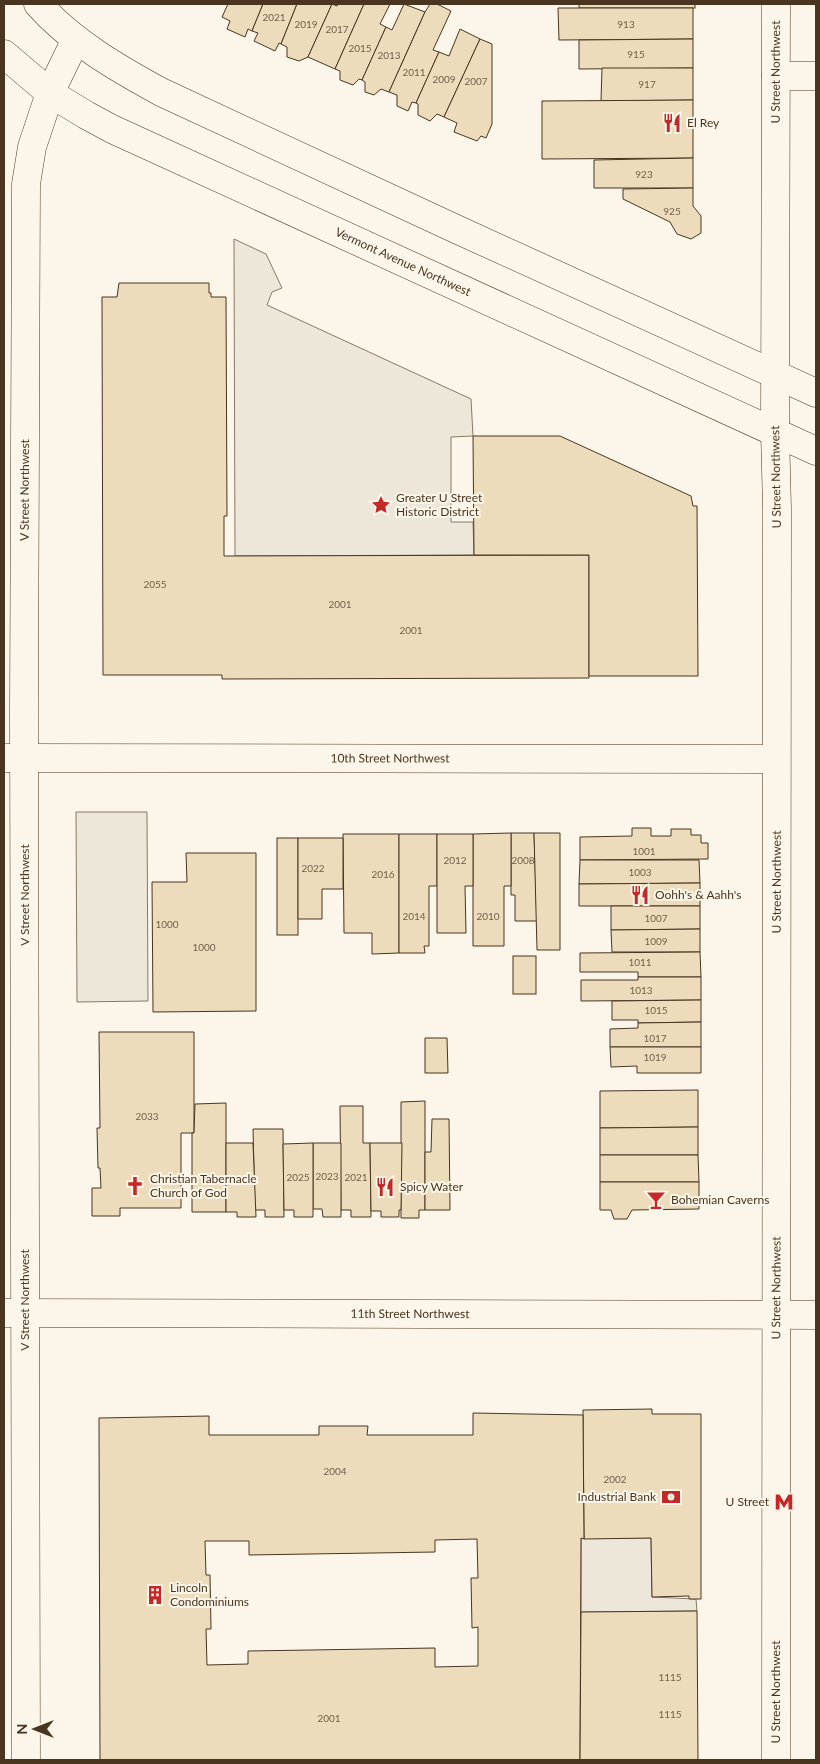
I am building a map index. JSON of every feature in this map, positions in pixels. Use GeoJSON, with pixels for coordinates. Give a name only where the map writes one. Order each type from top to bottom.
{"type":"FeatureCollection","features":[{"type":"Feature","properties":{"kind":"street"},"geometry":{"type":"LineString","coordinates":[[38,4],[83,45],[128,74],[184,103],[816,393]]}},
{"type":"Feature","properties":{"kind":"street","name":"U Street Northwest"},"geometry":{"type":"LineString","coordinates":[[776,4],[776,1760]]}},
{"type":"Feature","properties":{"kind":"street","name":"V Street Northwest"},"geometry":{"type":"LineString","coordinates":[[26,1760],[14,1313],[14,758],[26,184],[32,147],[50,93],[76,39]]}},
{"type":"Feature","properties":{"kind":"street","name":"Vermont Avenue Northwest"},"geometry":{"type":"LineString","coordinates":[[4,54],[50,93],[86,116],[139,142],[816,451]]}},
{"type":"Feature","properties":{"kind":"street"},"geometry":{"type":"LineString","coordinates":[[776,76],[816,76]]}},
{"type":"Feature","properties":{"kind":"street","name":"10th Street Northwest"},"geometry":{"type":"LineString","coordinates":[[14,758],[776,759]]}},
{"type":"Feature","properties":{"kind":"street","name":"11th Street Northwest"},"geometry":{"type":"LineString","coordinates":[[14,1313],[816,1315]]}},
{"type":"Feature","properties":{"kind":"shaded area"},"geometry":{"type":"Polygon","coordinates":[[[234,239],[266,254],[282,288],[272,292],[267,305],[471,399],[473,436],[451,437],[451,522],[473,522],[474,555],[235,556],[234,239]]]}},
{"type":"Feature","properties":{"kind":"shaded area"},"geometry":{"type":"Polygon","coordinates":[[[76,812],[147,812],[148,1001],[77,1002],[76,812]]]}},
{"type":"Feature","properties":{"kind":"shaded area"},"geometry":{"type":"Polygon","coordinates":[[[581,1538],[651,1538],[652,1597],[696,1599],[697,1611],[581,1612],[581,1538]]]}},
{"type":"Feature","properties":{"kind":"building"},"geometry":{"type":"Polygon","coordinates":[[[228,4],[263,4],[252,31],[248,29],[245,37],[227,29],[230,21],[222,17],[228,4]]]}},
{"type":"Feature","properties":{"kind":"building"},"geometry":{"type":"Polygon","coordinates":[[[263,4],[297,4],[281,44],[279,43],[275,51],[254,41],[258,33],[252,31],[263,4]]]}},
{"type":"Feature","properties":{"kind":"building"},"geometry":{"type":"Polygon","coordinates":[[[297,4],[332,4],[308,57],[299,61],[287,57],[287,47],[281,44],[297,4]]]}},
{"type":"Feature","properties":{"kind":"building"},"geometry":{"type":"Polygon","coordinates":[[[332,4],[337,6],[338,4],[364,4],[335,69],[308,57],[332,4]]]}},
{"type":"Feature","properties":{"kind":"building"},"geometry":{"type":"Polygon","coordinates":[[[364,4],[390,4],[380,24],[386,27],[362,80],[359,79],[353,85],[340,80],[340,71],[335,69],[364,4]]]}},
{"type":"Feature","properties":{"kind":"building"},"geometry":{"type":"Polygon","coordinates":[[[404,4],[425,12],[389,92],[381,89],[374,95],[365,92],[365,82],[362,80],[386,27],[392,30],[404,4]]]}},
{"type":"Feature","properties":{"kind":"building"},"geometry":{"type":"Polygon","coordinates":[[[430,4],[437,4],[451,11],[433,50],[439,52],[416,103],[412,102],[408,111],[397,106],[397,95],[389,92],[430,4]]]}},
{"type":"Feature","properties":{"kind":"building"},"geometry":{"type":"Polygon","coordinates":[[[579,4],[695,4],[695,8],[579,8],[579,4]]]}},
{"type":"Feature","properties":{"kind":"building"},"geometry":{"type":"Polygon","coordinates":[[[558,8],[693,8],[693,39],[559,40],[558,8]]]}},
{"type":"Feature","properties":{"kind":"building"},"geometry":{"type":"Polygon","coordinates":[[[460,29],[480,39],[444,117],[437,114],[430,121],[418,115],[418,104],[416,103],[439,52],[449,56],[460,29]]]}},
{"type":"Feature","properties":{"kind":"building"},"geometry":{"type":"Polygon","coordinates":[[[480,39],[492,44],[492,124],[486,138],[481,136],[477,141],[454,132],[457,123],[444,117],[480,39]]]}},
{"type":"Feature","properties":{"kind":"building"},"geometry":{"type":"Polygon","coordinates":[[[693,39],[693,68],[579,69],[579,40],[693,39]]]}},
{"type":"Feature","properties":{"kind":"building"},"geometry":{"type":"Polygon","coordinates":[[[602,68],[693,68],[693,100],[601,101],[602,68]]]}},
{"type":"Feature","properties":{"kind":"building"},"geometry":{"type":"Polygon","coordinates":[[[693,100],[693,158],[542,159],[542,101],[693,100]]]}},
{"type":"Feature","properties":{"kind":"building"},"geometry":{"type":"Polygon","coordinates":[[[693,158],[693,188],[594,188],[594,160],[693,158]]]}},
{"type":"Feature","properties":{"kind":"building"},"geometry":{"type":"Polygon","coordinates":[[[693,188],[693,206],[701,216],[701,233],[691,239],[677,234],[670,222],[623,199],[623,189],[693,188]]]}},
{"type":"Feature","properties":{"kind":"building"},"geometry":{"type":"Polygon","coordinates":[[[119,283],[209,283],[211,297],[226,297],[227,516],[224,516],[224,556],[589,555],[589,678],[222,679],[222,675],[103,675],[102,297],[117,297],[119,283]]]}},
{"type":"Feature","properties":{"kind":"building"},"geometry":{"type":"Polygon","coordinates":[[[473,436],[560,436],[691,496],[693,506],[697,506],[698,676],[589,676],[589,555],[474,555],[473,436]]]}},
{"type":"Feature","properties":{"kind":"building"},"geometry":{"type":"Polygon","coordinates":[[[632,828],[651,828],[651,836],[671,836],[671,829],[691,829],[691,835],[701,835],[701,843],[708,843],[708,859],[580,860],[580,837],[632,836],[632,828]]]}},
{"type":"Feature","properties":{"kind":"building"},"geometry":{"type":"Polygon","coordinates":[[[511,833],[534,833],[537,921],[515,921],[515,895],[511,895],[511,833]]]}},
{"type":"Feature","properties":{"kind":"building"},"geometry":{"type":"Polygon","coordinates":[[[511,833],[511,886],[504,886],[504,946],[473,946],[473,834],[511,833]]]}},
{"type":"Feature","properties":{"kind":"building"},"geometry":{"type":"Polygon","coordinates":[[[534,833],[560,833],[560,950],[537,950],[534,833]]]}},
{"type":"Feature","properties":{"kind":"building"},"geometry":{"type":"Polygon","coordinates":[[[343,834],[399,834],[399,953],[372,954],[372,933],[344,933],[343,834]]]}},
{"type":"Feature","properties":{"kind":"building"},"geometry":{"type":"Polygon","coordinates":[[[399,834],[437,834],[437,886],[429,886],[429,946],[424,946],[425,953],[399,953],[399,834]]]}},
{"type":"Feature","properties":{"kind":"building"},"geometry":{"type":"Polygon","coordinates":[[[437,834],[473,834],[473,886],[465,886],[466,933],[437,933],[437,834]]]}},
{"type":"Feature","properties":{"kind":"building"},"geometry":{"type":"Polygon","coordinates":[[[277,838],[298,838],[298,935],[277,935],[277,838]]]}},
{"type":"Feature","properties":{"kind":"building"},"geometry":{"type":"Polygon","coordinates":[[[298,838],[343,838],[343,889],[322,889],[322,919],[298,919],[298,838]]]}},
{"type":"Feature","properties":{"kind":"building"},"geometry":{"type":"Polygon","coordinates":[[[186,853],[256,853],[256,1011],[153,1012],[152,882],[187,882],[186,853]]]}},
{"type":"Feature","properties":{"kind":"building"},"geometry":{"type":"Polygon","coordinates":[[[580,860],[699,860],[700,883],[579,884],[580,860]]]}},
{"type":"Feature","properties":{"kind":"building","name":"Oohh's & Aahh's"},"geometry":{"type":"Polygon","coordinates":[[[700,883],[700,906],[579,906],[579,884],[700,883]]]}},
{"type":"Feature","properties":{"kind":"building"},"geometry":{"type":"Polygon","coordinates":[[[611,906],[700,906],[700,929],[611,930],[611,906]]]}},
{"type":"Feature","properties":{"kind":"building"},"geometry":{"type":"Polygon","coordinates":[[[700,929],[700,952],[612,952],[611,930],[700,929]]]}},
{"type":"Feature","properties":{"kind":"building"},"geometry":{"type":"Polygon","coordinates":[[[700,952],[701,977],[638,977],[638,972],[580,972],[580,953],[700,952]]]}},
{"type":"Feature","properties":{"kind":"building"},"geometry":{"type":"Polygon","coordinates":[[[513,956],[536,956],[536,994],[513,994],[513,956]]]}},
{"type":"Feature","properties":{"kind":"building"},"geometry":{"type":"Polygon","coordinates":[[[638,977],[701,977],[701,1000],[581,1001],[581,980],[638,980],[638,977]]]}},
{"type":"Feature","properties":{"kind":"building"},"geometry":{"type":"Polygon","coordinates":[[[701,1000],[701,1022],[638,1023],[638,1020],[612,1020],[612,1001],[701,1000]]]}},
{"type":"Feature","properties":{"kind":"building"},"geometry":{"type":"Polygon","coordinates":[[[701,1022],[701,1047],[610,1047],[610,1029],[638,1028],[638,1023],[701,1022]]]}},
{"type":"Feature","properties":{"kind":"building"},"geometry":{"type":"Polygon","coordinates":[[[99,1032],[194,1032],[194,1133],[181,1133],[181,1208],[120,1208],[120,1216],[92,1216],[92,1188],[101,1188],[100,1168],[98,1168],[97,1128],[100,1128],[99,1032]]]}},
{"type":"Feature","properties":{"kind":"building"},"geometry":{"type":"Polygon","coordinates":[[[425,1038],[447,1038],[448,1073],[425,1073],[425,1038]]]}},
{"type":"Feature","properties":{"kind":"building"},"geometry":{"type":"Polygon","coordinates":[[[610,1047],[701,1047],[701,1073],[637,1073],[637,1066],[611,1067],[610,1047]]]}},
{"type":"Feature","properties":{"kind":"building"},"geometry":{"type":"Polygon","coordinates":[[[698,1090],[698,1127],[600,1128],[600,1091],[698,1090]]]}},
{"type":"Feature","properties":{"kind":"building"},"geometry":{"type":"Polygon","coordinates":[[[425,1101],[425,1210],[419,1210],[419,1218],[401,1218],[401,1102],[425,1101]]]}},
{"type":"Feature","properties":{"kind":"building"},"geometry":{"type":"Polygon","coordinates":[[[226,1103],[226,1212],[192,1212],[192,1133],[194,1133],[195,1104],[226,1103]]]}},
{"type":"Feature","properties":{"kind":"building"},"geometry":{"type":"Polygon","coordinates":[[[340,1106],[363,1106],[363,1143],[370,1143],[371,1217],[351,1217],[351,1210],[341,1210],[340,1106]]]}},
{"type":"Feature","properties":{"kind":"building"},"geometry":{"type":"Polygon","coordinates":[[[432,1119],[449,1119],[450,1210],[425,1210],[425,1152],[431,1152],[432,1119]]]}},
{"type":"Feature","properties":{"kind":"building"},"geometry":{"type":"Polygon","coordinates":[[[698,1127],[698,1155],[600,1155],[600,1128],[698,1127]]]}},
{"type":"Feature","properties":{"kind":"building"},"geometry":{"type":"Polygon","coordinates":[[[253,1129],[283,1129],[284,1217],[265,1217],[265,1210],[255,1210],[253,1129]]]}},
{"type":"Feature","properties":{"kind":"building"},"geometry":{"type":"Polygon","coordinates":[[[226,1143],[253,1143],[256,1217],[237,1217],[237,1212],[226,1212],[226,1143]]]}},
{"type":"Feature","properties":{"kind":"building"},"geometry":{"type":"Polygon","coordinates":[[[313,1143],[341,1143],[341,1217],[323,1217],[322,1209],[313,1209],[313,1143]]]}},
{"type":"Feature","properties":{"kind":"building"},"geometry":{"type":"Polygon","coordinates":[[[313,1143],[313,1217],[294,1217],[294,1210],[284,1210],[283,1144],[313,1143]]]}},
{"type":"Feature","properties":{"kind":"building"},"geometry":{"type":"Polygon","coordinates":[[[370,1143],[402,1143],[401,1210],[399,1210],[399,1217],[381,1217],[381,1211],[371,1211],[370,1143]]]}},
{"type":"Feature","properties":{"kind":"building"},"geometry":{"type":"Polygon","coordinates":[[[600,1155],[698,1155],[699,1182],[600,1182],[600,1155]]]}},
{"type":"Feature","properties":{"kind":"building"},"geometry":{"type":"Polygon","coordinates":[[[600,1182],[699,1182],[699,1209],[632,1210],[627,1219],[614,1219],[611,1210],[600,1210],[600,1182]]]}},
{"type":"Feature","properties":{"kind":"building"},"geometry":{"type":"Polygon","coordinates":[[[652,1409],[652,1414],[701,1414],[701,1599],[689,1599],[689,1596],[652,1597],[651,1538],[584,1539],[583,1410],[652,1409]]]}},
{"type":"Feature","properties":{"kind":"building","name":"Lincoln Condominiums"},"geometry":{"type":"Polygon","coordinates":[[[473,1413],[583,1415],[584,1539],[581,1538],[580,1760],[100,1760],[99,1418],[209,1416],[209,1435],[319,1435],[319,1426],[368,1426],[367,1435],[473,1435],[473,1413]],[[477,1539],[435,1540],[435,1552],[249,1555],[249,1541],[205,1541],[206,1575],[210,1575],[211,1629],[206,1629],[207,1665],[248,1664],[248,1651],[435,1648],[435,1667],[478,1666],[478,1627],[472,1628],[471,1578],[478,1578],[477,1539]]]}},
{"type":"Feature","properties":{"kind":"building"},"geometry":{"type":"Polygon","coordinates":[[[697,1611],[698,1760],[580,1760],[581,1612],[697,1611]]]}},
{"type":"Feature","properties":{"kind":"place","name":"El Rey"},"geometry":{"type":"Point","coordinates":[672,123]}},
{"type":"Feature","properties":{"kind":"place","name":"Greater U Street Historic District"},"geometry":{"type":"Point","coordinates":[381,505]}},
{"type":"Feature","properties":{"kind":"place","name":"Oohh's & Aahh's"},"geometry":{"type":"Point","coordinates":[640,895]}},
{"type":"Feature","properties":{"kind":"place","name":"Christian Tabernacle Church of God"},"geometry":{"type":"Point","coordinates":[135,1186]}},
{"type":"Feature","properties":{"kind":"place","name":"Spicy Water"},"geometry":{"type":"Point","coordinates":[385,1187]}},
{"type":"Feature","properties":{"kind":"place","name":"Bohemian Caverns"},"geometry":{"type":"Point","coordinates":[656,1200]}},
{"type":"Feature","properties":{"kind":"place","name":"Industrial Bank"},"geometry":{"type":"Point","coordinates":[671,1497]}},
{"type":"Feature","properties":{"kind":"place","name":"U Street"},"geometry":{"type":"Point","coordinates":[784,1502]}},
{"type":"Feature","properties":{"kind":"place","name":"Lincoln Condominiums"},"geometry":{"type":"Point","coordinates":[155,1595]}}]}
